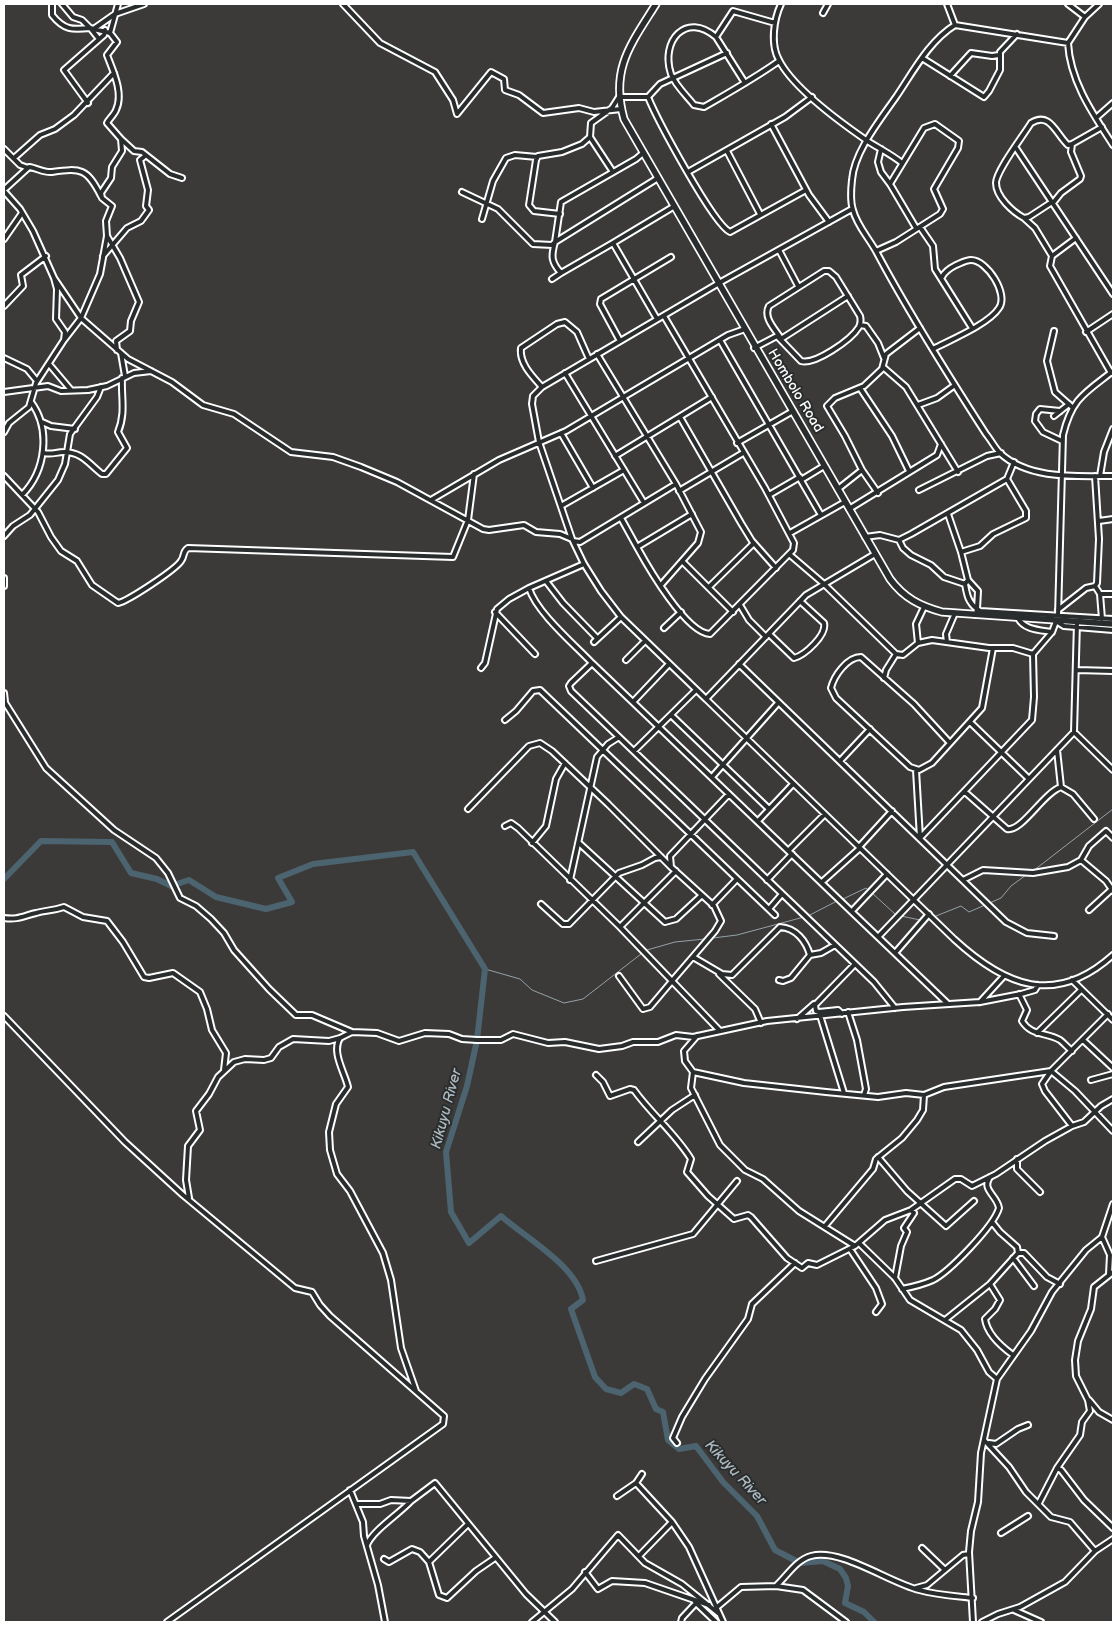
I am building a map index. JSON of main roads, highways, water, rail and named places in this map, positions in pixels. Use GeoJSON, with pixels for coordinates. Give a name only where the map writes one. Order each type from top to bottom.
{"type":"FeatureCollection","features":[{"type":"Feature","properties":{"kind":"waterway"},"geometry":{"type":"LineString","coordinates":[[1033,871],[1113,809]]}},
{"type":"Feature","properties":{"kind":"waterway","name":"Kikuyu River"},"geometry":{"type":"LineString","coordinates":[[4,879],[41,841],[112,842],[131,873],[157,879],[171,886],[189,880],[216,897],[266,909],[292,902],[278,878],[313,864],[413,852],[485,969],[477,1040],[467,1086],[446,1152],[451,1212],[469,1243],[501,1216],[561,1264],[579,1288],[583,1300],[571,1309],[595,1377],[606,1389],[621,1393],[634,1384],[647,1389],[656,1409],[663,1412],[668,1440],[679,1449],[696,1446],[723,1482],[757,1516],[775,1550],[800,1563],[823,1561],[840,1569],[846,1578],[848,1586],[845,1603],[864,1612],[874,1622]]}},
{"type":"Feature","properties":{"kind":"waterway"},"geometry":{"type":"LineString","coordinates":[[936,916],[961,906],[969,912],[1001,898],[1011,886],[1026,875]]}},
{"type":"Feature","properties":{"kind":"waterway"},"geometry":{"type":"LineString","coordinates":[[843,899],[866,888],[868,890]]}},
{"type":"Feature","properties":{"kind":"waterway"},"geometry":{"type":"LineString","coordinates":[[872,893],[895,914]]}},
{"type":"Feature","properties":{"kind":"waterway"},"geometry":{"type":"LineString","coordinates":[[808,916],[837,901]]}},
{"type":"Feature","properties":{"kind":"waterway"},"geometry":{"type":"LineString","coordinates":[[901,916],[920,920]]}},
{"type":"Feature","properties":{"kind":"waterway"},"geometry":{"type":"LineString","coordinates":[[713,938],[737,935],[804,917]]}},
{"type":"Feature","properties":{"kind":"waterway"},"geometry":{"type":"LineString","coordinates":[[927,920],[931,919]]}},
{"type":"Feature","properties":{"kind":"waterway"},"geometry":{"type":"LineString","coordinates":[[647,950],[675,942],[705,939]]}},
{"type":"Feature","properties":{"kind":"waterway"},"geometry":{"type":"LineString","coordinates":[[485,969],[520,979],[532,990],[564,1003],[583,999],[641,954]]}}]}
